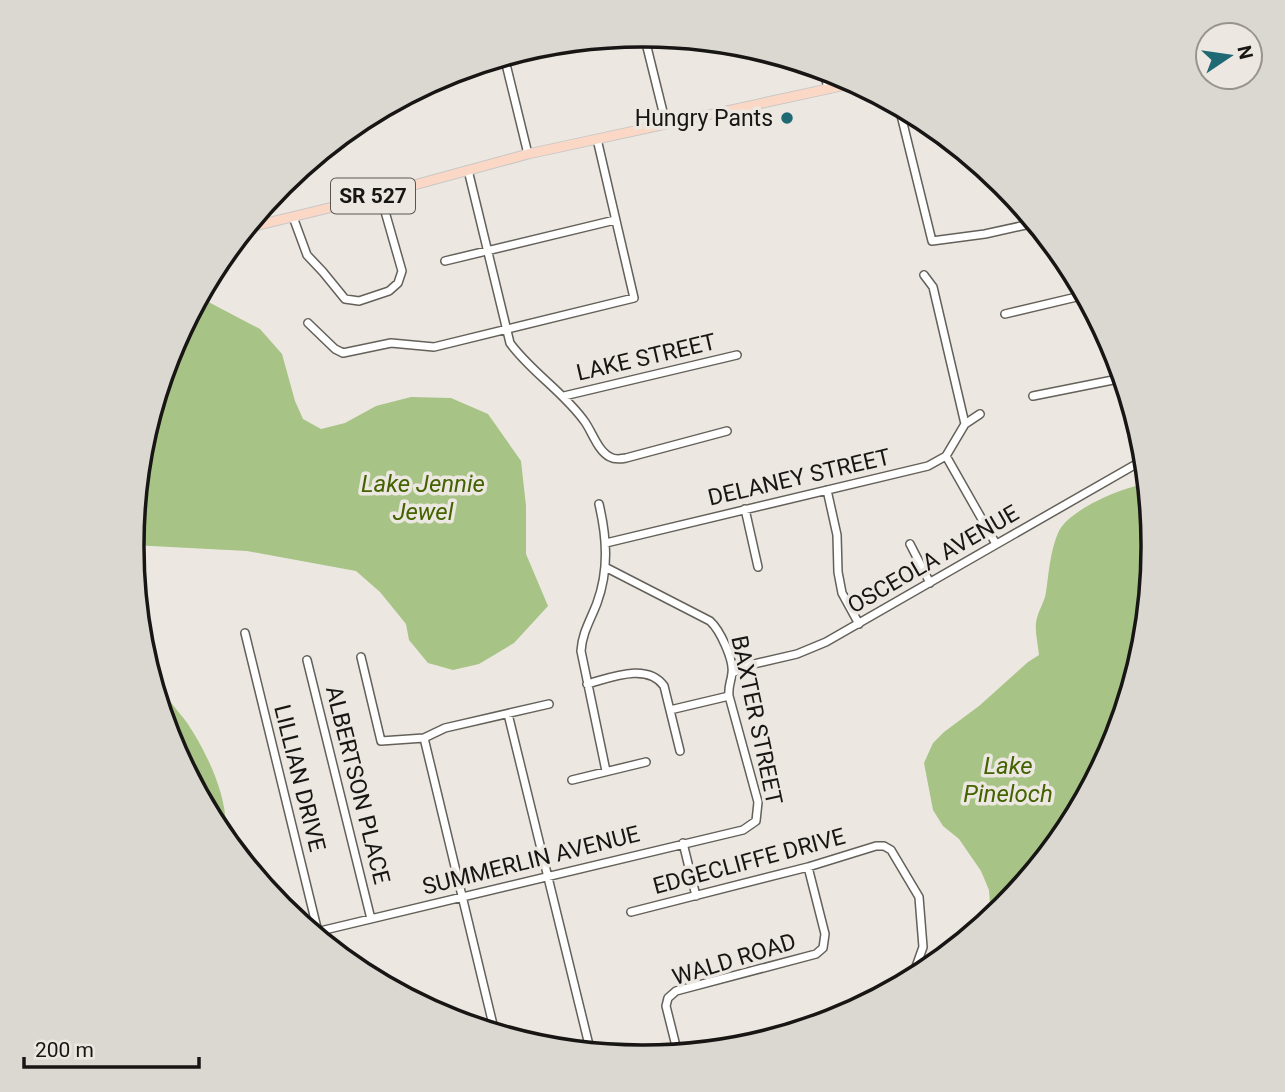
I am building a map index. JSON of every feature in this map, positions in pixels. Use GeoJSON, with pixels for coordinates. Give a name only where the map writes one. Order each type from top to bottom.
{"type":"FeatureCollection","features":[{"type":"Feature","properties":{"kind":"main road","name":"SR 527"},"geometry":{"type":"LineString","coordinates":[[262,224],[528,153],[837,87]]}},
{"type":"Feature","properties":{"kind":"street"},"geometry":{"type":"LineString","coordinates":[[647,47],[666,124]]}},
{"type":"Feature","properties":{"kind":"street"},"geometry":{"type":"LineString","coordinates":[[506,66],[528,153]]}},
{"type":"Feature","properties":{"kind":"street"},"geometry":{"type":"LineString","coordinates":[[827,83],[828,89]]}},
{"type":"Feature","properties":{"kind":"street"},"geometry":{"type":"LineString","coordinates":[[902,120],[932,242],[1024,225]]}},
{"type":"Feature","properties":{"kind":"street"},"geometry":{"type":"LineString","coordinates":[[308,323],[335,349],[343,353],[391,343],[434,347],[634,298],[597,139]]}},
{"type":"Feature","properties":{"kind":"street"},"geometry":{"type":"LineString","coordinates":[[468,170],[506,330],[518,354],[564,396],[610,457],[620,459],[727,431]]}},
{"type":"Feature","properties":{"kind":"street"},"geometry":{"type":"LineString","coordinates":[[293,217],[302,245],[312,262],[341,297],[350,302],[359,301],[394,289],[401,277],[402,271],[380,194]]}},
{"type":"Feature","properties":{"kind":"street"},"geometry":{"type":"LineString","coordinates":[[445,261],[615,220]]}},
{"type":"Feature","properties":{"kind":"street"},"geometry":{"type":"LineString","coordinates":[[924,275],[933,287],[965,424]]}},
{"type":"Feature","properties":{"kind":"street"},"geometry":{"type":"LineString","coordinates":[[1005,314],[1074,298]]}},
{"type":"Feature","properties":{"kind":"street","name":"LAKE STREET"},"geometry":{"type":"LineString","coordinates":[[564,396],[737,355]]}},
{"type":"Feature","properties":{"kind":"street"},"geometry":{"type":"LineString","coordinates":[[1033,396],[1113,380]]}},
{"type":"Feature","properties":{"kind":"street"},"geometry":{"type":"LineString","coordinates":[[980,414],[965,424],[946,456],[996,544]]}},
{"type":"Feature","properties":{"kind":"street","name":"DELANEY STREET"},"geometry":{"type":"LineString","coordinates":[[606,543],[928,466],[946,456]]}},
{"type":"Feature","properties":{"kind":"street","name":"OSCEOLA AVENUE"},"geometry":{"type":"LineString","coordinates":[[733,673],[745,666],[811,649],[1134,465]]}},
{"type":"Feature","properties":{"kind":"street"},"geometry":{"type":"LineString","coordinates":[[827,490],[837,536],[838,572],[842,593],[859,624]]}},
{"type":"Feature","properties":{"kind":"street"},"geometry":{"type":"LineString","coordinates":[[599,504],[606,543],[606,567],[601,592],[582,639],[581,659],[606,771]]}},
{"type":"Feature","properties":{"kind":"street"},"geometry":{"type":"LineString","coordinates":[[745,509],[758,567]]}},
{"type":"Feature","properties":{"kind":"street"},"geometry":{"type":"LineString","coordinates":[[910,544],[930,583]]}},
{"type":"Feature","properties":{"kind":"street","name":"BAXTER STREET"},"geometry":{"type":"LineString","coordinates":[[606,567],[710,621],[723,635],[733,673],[729,679],[729,696],[758,802],[756,821]]}},
{"type":"Feature","properties":{"kind":"street","name":"LILLIAN DRIVE"},"geometry":{"type":"LineString","coordinates":[[245,633],[312,919]]}},
{"type":"Feature","properties":{"kind":"street"},"geometry":{"type":"LineString","coordinates":[[361,657],[381,741],[424,738],[445,728],[549,704]]}},
{"type":"Feature","properties":{"kind":"street","name":"ALBERTSON PLACE"},"geometry":{"type":"LineString","coordinates":[[307,660],[371,919]]}},
{"type":"Feature","properties":{"kind":"street"},"geometry":{"type":"LineString","coordinates":[[587,684],[632,673],[646,674],[658,679],[664,686],[680,751]]}},
{"type":"Feature","properties":{"kind":"street"},"geometry":{"type":"LineString","coordinates":[[670,710],[729,696]]}},
{"type":"Feature","properties":{"kind":"street"},"geometry":{"type":"LineString","coordinates":[[508,714],[588,1041]]}},
{"type":"Feature","properties":{"kind":"street"},"geometry":{"type":"LineString","coordinates":[[424,738],[492,1021]]}},
{"type":"Feature","properties":{"kind":"street"},"geometry":{"type":"LineString","coordinates":[[572,780],[646,762]]}},
{"type":"Feature","properties":{"kind":"street","name":"SUMMERLIN AVENUE"},"geometry":{"type":"LineString","coordinates":[[324,930],[743,830],[756,821]]}},
{"type":"Feature","properties":{"kind":"street"},"geometry":{"type":"LineString","coordinates":[[683,843],[696,896]]}},
{"type":"Feature","properties":{"kind":"street","name":"EDGECLIFFE DRIVE"},"geometry":{"type":"LineString","coordinates":[[631,912],[884,846],[891,850],[919,897],[923,947],[917,963]]}},
{"type":"Feature","properties":{"kind":"street","name":"WALD ROAD"},"geometry":{"type":"LineString","coordinates":[[675,1044],[666,1006],[668,998],[676,991],[816,954],[823,948],[825,934],[808,867]]}},
{"type":"Feature","properties":{"kind":"water","name":"Lake Jennie Jewel"},"geometry":{"type":"Polygon","coordinates":[[[208,302],[260,329],[282,354],[303,419],[321,429],[345,423],[376,406],[411,397],[451,398],[488,414],[521,461],[526,506],[526,554],[548,606],[514,643],[479,664],[453,670],[428,663],[409,640],[406,624],[380,592],[356,571],[247,551],[144,546],[148,481],[161,417],[182,355],[208,302]]]}},
{"type":"Feature","properties":{"kind":"water","name":"Lake Pineloch"},"geometry":{"type":"Polygon","coordinates":[[[1137,486],[1141,546],[1132,643],[1115,706],[1090,767],[1057,823],[1038,850],[990,904],[989,890],[981,871],[959,839],[943,826],[933,810],[924,763],[933,743],[944,732],[1039,655],[1037,619],[1045,596],[1058,533],[1063,525],[1082,509],[1137,486]]]}},
{"type":"Feature","properties":{"kind":"water"},"geometry":{"type":"Polygon","coordinates":[[[168,699],[198,740],[217,781],[226,819],[195,767],[168,699]]]}},
{"type":"Feature","properties":{"kind":"place","name":"Hungry Pants"},"geometry":{"type":"Point","coordinates":[787,118]}}]}
